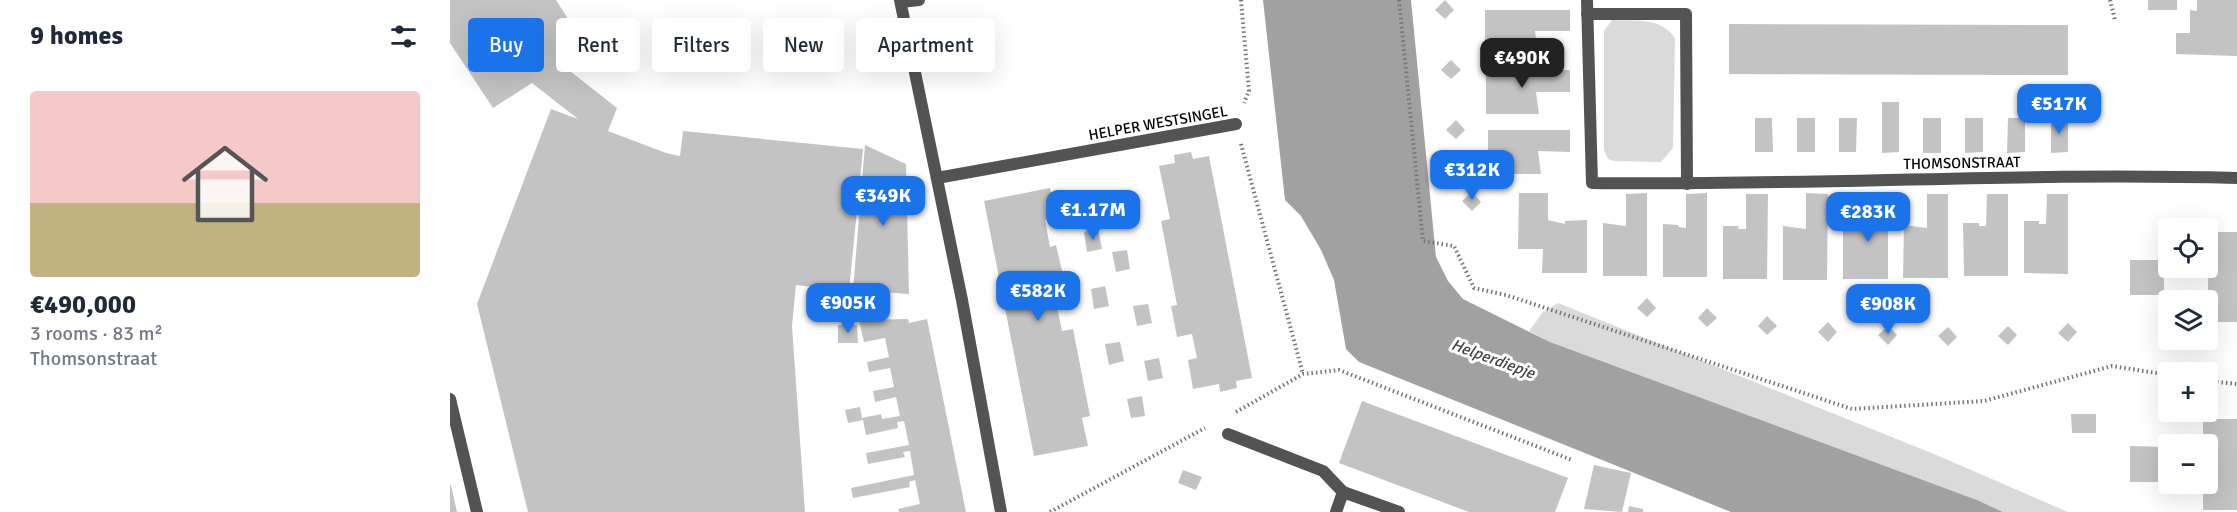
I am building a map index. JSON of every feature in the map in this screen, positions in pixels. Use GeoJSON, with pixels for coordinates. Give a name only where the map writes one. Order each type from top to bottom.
{"type":"FeatureCollection","features":[{"type":"Feature","properties":{"kind":"street"},"geometry":{"type":"LineString","coordinates":[[919,0],[900,1],[937,178],[1001,512]]}},
{"type":"Feature","properties":{"kind":"street","name":"THOMSONSTRAAT"},"geometry":{"type":"LineString","coordinates":[[1587,0],[1592,183],[1687,184],[2115,175],[2237,178]]}},
{"type":"Feature","properties":{"kind":"street"},"geometry":{"type":"LineString","coordinates":[[1587,14],[1686,14],[1687,184]]}},
{"type":"Feature","properties":{"kind":"street","name":"HELPER WESTSINGEL"},"geometry":{"type":"LineString","coordinates":[[937,178],[1236,124]]}},
{"type":"Feature","properties":{"kind":"street"},"geometry":{"type":"LineString","coordinates":[[450,399],[477,512]]}},
{"type":"Feature","properties":{"kind":"street"},"geometry":{"type":"LineString","coordinates":[[1228,434],[1323,471],[1343,492],[1399,512]]}},
{"type":"Feature","properties":{"kind":"street"},"geometry":{"type":"LineString","coordinates":[[1336,512],[1343,492]]}},
{"type":"Feature","properties":{"kind":"path"},"geometry":{"type":"LineString","coordinates":[[1236,124],[1249,91],[1241,0]]}},
{"type":"Feature","properties":{"kind":"path"},"geometry":{"type":"LineString","coordinates":[[1399,0],[1423,241],[1454,246],[1474,288],[1506,295],[1852,409],[1984,401],[2112,366],[2158,373]]}},
{"type":"Feature","properties":{"kind":"path"},"geometry":{"type":"LineString","coordinates":[[2110,0],[2115,20]]}},
{"type":"Feature","properties":{"kind":"path","name":"HELPER WESTSINGEL"},"geometry":{"type":"LineString","coordinates":[[1236,124],[1304,374]]}},
{"type":"Feature","properties":{"kind":"path"},"geometry":{"type":"LineString","coordinates":[[1230,415],[1304,374],[1339,370],[1572,460]]}},
{"type":"Feature","properties":{"kind":"path"},"geometry":{"type":"LineString","coordinates":[[2218,382],[2237,384]]}},
{"type":"Feature","properties":{"kind":"path"},"geometry":{"type":"LineString","coordinates":[[1050,512],[1209,426]]}},
{"type":"Feature","properties":{"kind":"shaded area"},"geometry":{"type":"Polygon","coordinates":[[[1612,20],[1655,23],[1669,31],[1675,38],[1673,148],[1661,162],[1614,161],[1608,159],[1604,150],[1604,31],[1612,20]]]}},
{"type":"Feature","properties":{"kind":"shaded area"},"geometry":{"type":"Polygon","coordinates":[[[1558,303],[1934,454],[2068,512],[2003,512],[1977,500],[1550,342],[1529,331],[1543,312],[1558,303]]]}},
{"type":"Feature","properties":{"kind":"water","name":"Helperdiepje"},"geometry":{"type":"Polygon","coordinates":[[[1263,0],[1411,0],[1436,257],[1448,281],[1463,299],[1550,342],[1977,500],[2003,512],[1731,512],[1359,362],[1346,349],[1334,280],[1321,250],[1301,216],[1285,200],[1263,0]]]}},
{"type":"Feature","properties":{"kind":"building"},"geometry":{"type":"Polygon","coordinates":[[[450,0],[556,0],[567,18],[556,18],[556,72],[571,72],[617,108],[608,131],[680,156],[683,131],[863,149],[849,291],[796,285],[792,326],[805,512],[528,512],[477,304],[551,109],[578,119],[532,83],[493,108],[469,72],[544,72],[544,18],[468,18],[468,70],[450,43],[450,0]]]}},
{"type":"Feature","properties":{"kind":"building"},"geometry":{"type":"Polygon","coordinates":[[[1445,0],[1454,10],[1445,19],[1435,10],[1445,0]]]}},
{"type":"Feature","properties":{"kind":"building"},"geometry":{"type":"Polygon","coordinates":[[[2148,0],[2177,0],[2177,10],[2148,10],[2148,0]]]}},
{"type":"Feature","properties":{"kind":"building"},"geometry":{"type":"Polygon","coordinates":[[[2197,0],[2237,0],[2237,56],[2176,54],[2176,33],[2190,33],[2190,10],[2197,11],[2197,0]]]}},
{"type":"Feature","properties":{"kind":"building"},"geometry":{"type":"Polygon","coordinates":[[[1485,10],[1570,10],[1570,31],[1535,31],[1538,54],[1485,54],[1485,10]]]}},
{"type":"Feature","properties":{"kind":"building"},"geometry":{"type":"Polygon","coordinates":[[[1729,24],[2068,25],[2068,75],[1729,74],[1729,24]]]}},
{"type":"Feature","properties":{"kind":"building"},"geometry":{"type":"Polygon","coordinates":[[[1451,60],[1461,70],[1451,79],[1441,70],[1451,60]]]}},
{"type":"Feature","properties":{"kind":"building"},"geometry":{"type":"Polygon","coordinates":[[[1486,70],[1570,70],[1570,92],[1536,92],[1539,114],[1486,114],[1486,70]]]}},
{"type":"Feature","properties":{"kind":"building"},"geometry":{"type":"Polygon","coordinates":[[[1882,102],[1899,102],[1899,152],[1882,153],[1882,102]]]}},
{"type":"Feature","properties":{"kind":"building"},"geometry":{"type":"Polygon","coordinates":[[[1755,118],[1772,118],[1773,152],[1755,152],[1755,118]]]}},
{"type":"Feature","properties":{"kind":"building"},"geometry":{"type":"Polygon","coordinates":[[[1797,118],[1815,118],[1815,152],[1797,152],[1797,118]]]}},
{"type":"Feature","properties":{"kind":"building"},"geometry":{"type":"Polygon","coordinates":[[[1839,118],[1857,118],[1856,152],[1839,152],[1839,118]]]}},
{"type":"Feature","properties":{"kind":"building"},"geometry":{"type":"Polygon","coordinates":[[[1923,118],[1941,118],[1941,153],[1923,153],[1923,118]]]}},
{"type":"Feature","properties":{"kind":"building"},"geometry":{"type":"Polygon","coordinates":[[[1965,118],[1983,118],[1983,152],[1965,153],[1965,118]]]}},
{"type":"Feature","properties":{"kind":"building"},"geometry":{"type":"Polygon","coordinates":[[[2008,118],[2025,118],[2025,152],[2007,153],[2008,118]]]}},
{"type":"Feature","properties":{"kind":"building"},"geometry":{"type":"Polygon","coordinates":[[[2051,118],[2068,118],[2068,152],[2051,153],[2051,118]]]}},
{"type":"Feature","properties":{"kind":"building"},"geometry":{"type":"Polygon","coordinates":[[[1456,120],[1465,130],[1456,139],[1446,130],[1456,120]]]}},
{"type":"Feature","properties":{"kind":"building"},"geometry":{"type":"Polygon","coordinates":[[[1488,130],[1570,130],[1570,152],[1538,151],[1541,174],[1488,174],[1488,130]]]}},
{"type":"Feature","properties":{"kind":"building"},"geometry":{"type":"Polygon","coordinates":[[[865,145],[906,164],[909,294],[853,290],[865,145]]]}},
{"type":"Feature","properties":{"kind":"building"},"geometry":{"type":"Polygon","coordinates":[[[1191,152],[1193,159],[1209,156],[1252,378],[1236,381],[1237,388],[1220,392],[1219,384],[1193,389],[1188,360],[1197,358],[1192,334],[1177,337],[1171,306],[1177,305],[1161,221],[1170,219],[1159,166],[1175,163],[1174,155],[1191,152]]]}},
{"type":"Feature","properties":{"kind":"building"},"geometry":{"type":"Polygon","coordinates":[[[1050,188],[1056,218],[1045,220],[1050,247],[1056,245],[1063,275],[1051,277],[1062,331],[1073,329],[1090,416],[1082,418],[1088,446],[1034,456],[984,201],[1050,188]]]}},
{"type":"Feature","properties":{"kind":"building"},"geometry":{"type":"Polygon","coordinates":[[[1472,192],[1481,202],[1472,211],[1462,201],[1472,192]]]}},
{"type":"Feature","properties":{"kind":"building"},"geometry":{"type":"Polygon","coordinates":[[[1519,193],[1548,193],[1548,220],[1565,224],[1565,221],[1587,220],[1587,273],[1542,273],[1543,249],[1518,249],[1519,193]]]}},
{"type":"Feature","properties":{"kind":"building"},"geometry":{"type":"Polygon","coordinates":[[[1647,193],[1647,276],[1603,276],[1603,223],[1626,226],[1626,194],[1647,193]]]}},
{"type":"Feature","properties":{"kind":"building"},"geometry":{"type":"Polygon","coordinates":[[[1707,193],[1707,277],[1663,277],[1663,224],[1686,228],[1686,194],[1707,193]]]}},
{"type":"Feature","properties":{"kind":"building"},"geometry":{"type":"Polygon","coordinates":[[[1806,193],[1828,194],[1827,280],[1783,280],[1783,226],[1806,229],[1806,193]]]}},
{"type":"Feature","properties":{"kind":"building"},"geometry":{"type":"Polygon","coordinates":[[[1866,193],[1888,194],[1888,279],[1843,279],[1843,226],[1866,229],[1866,193]]]}},
{"type":"Feature","properties":{"kind":"building"},"geometry":{"type":"Polygon","coordinates":[[[1117,194],[1120,214],[1105,217],[1102,198],[1117,194]]]}},
{"type":"Feature","properties":{"kind":"building"},"geometry":{"type":"Polygon","coordinates":[[[1746,194],[1768,194],[1767,279],[1723,279],[1723,226],[1739,226],[1738,229],[1746,229],[1746,194]]]}},
{"type":"Feature","properties":{"kind":"building"},"geometry":{"type":"Polygon","coordinates":[[[1927,194],[1948,194],[1948,278],[1903,278],[1904,225],[1927,228],[1927,194]]]}},
{"type":"Feature","properties":{"kind":"building"},"geometry":{"type":"Polygon","coordinates":[[[1987,194],[2008,194],[2008,276],[1964,276],[1963,223],[1979,223],[1979,226],[1986,226],[1987,194]]]}},
{"type":"Feature","properties":{"kind":"building"},"geometry":{"type":"Polygon","coordinates":[[[2047,194],[2068,194],[2068,274],[2024,273],[2024,221],[2039,221],[2039,224],[2046,224],[2047,194]]]}},
{"type":"Feature","properties":{"kind":"building"},"geometry":{"type":"Polygon","coordinates":[[[1093,201],[1095,211],[1080,214],[1078,204],[1093,201]]]}},
{"type":"Feature","properties":{"kind":"building"},"geometry":{"type":"Polygon","coordinates":[[[1098,229],[1102,249],[1087,252],[1084,232],[1098,229]]]}},
{"type":"Feature","properties":{"kind":"building"},"geometry":{"type":"Polygon","coordinates":[[[2218,232],[2237,232],[2237,322],[2218,322],[2218,290],[2208,290],[2208,278],[2218,278],[2218,232]]]}},
{"type":"Feature","properties":{"kind":"building"},"geometry":{"type":"Polygon","coordinates":[[[1127,250],[1130,269],[1116,272],[1112,252],[1127,250]]]}},
{"type":"Feature","properties":{"kind":"building"},"geometry":{"type":"Polygon","coordinates":[[[2130,260],[2158,260],[2158,278],[2164,278],[2164,290],[2158,290],[2158,295],[2130,295],[2130,260]]]}},
{"type":"Feature","properties":{"kind":"building"},"geometry":{"type":"Polygon","coordinates":[[[1105,286],[1109,306],[1094,309],[1091,289],[1105,286]]]}},
{"type":"Feature","properties":{"kind":"building"},"geometry":{"type":"Polygon","coordinates":[[[1647,298],[1656,308],[1647,317],[1637,308],[1647,298]]]}},
{"type":"Feature","properties":{"kind":"building"},"geometry":{"type":"Polygon","coordinates":[[[1148,304],[1152,323],[1137,326],[1133,306],[1148,304]]]}},
{"type":"Feature","properties":{"kind":"building"},"geometry":{"type":"Polygon","coordinates":[[[1707,308],[1717,318],[1707,327],[1698,318],[1707,308]]]}},
{"type":"Feature","properties":{"kind":"building"},"geometry":{"type":"Polygon","coordinates":[[[1767,316],[1777,326],[1767,335],[1758,326],[1767,316]]]}},
{"type":"Feature","properties":{"kind":"building"},"geometry":{"type":"Polygon","coordinates":[[[908,319],[909,323],[927,319],[966,512],[899,512],[898,509],[920,504],[915,480],[909,482],[910,487],[853,498],[851,488],[914,475],[910,451],[903,452],[905,457],[868,464],[866,453],[909,445],[904,421],[897,422],[898,428],[866,435],[863,420],[848,423],[845,410],[860,407],[862,418],[881,414],[882,419],[900,416],[896,397],[875,402],[873,391],[894,387],[890,368],[869,372],[867,362],[889,357],[885,338],[864,342],[859,320],[908,319]]]}},
{"type":"Feature","properties":{"kind":"building"},"geometry":{"type":"Polygon","coordinates":[[[1828,322],[1837,332],[1828,342],[1818,332],[1828,322]]]}},
{"type":"Feature","properties":{"kind":"building"},"geometry":{"type":"Polygon","coordinates":[[[2068,323],[2077,332],[2068,342],[2058,333],[2068,323]]]}},
{"type":"Feature","properties":{"kind":"building"},"geometry":{"type":"Polygon","coordinates":[[[838,325],[857,325],[858,343],[838,343],[838,325]]]}},
{"type":"Feature","properties":{"kind":"building"},"geometry":{"type":"Polygon","coordinates":[[[1888,326],[1897,335],[1888,345],[1878,335],[1888,326]]]}},
{"type":"Feature","properties":{"kind":"building"},"geometry":{"type":"Polygon","coordinates":[[[2008,326],[2017,335],[2008,345],[1998,336],[2008,326]]]}},
{"type":"Feature","properties":{"kind":"building"},"geometry":{"type":"Polygon","coordinates":[[[1948,327],[1957,337],[1948,346],[1938,336],[1948,327]]]}},
{"type":"Feature","properties":{"kind":"building"},"geometry":{"type":"Polygon","coordinates":[[[1120,342],[1124,361],[1109,365],[1105,344],[1120,342]]]}},
{"type":"Feature","properties":{"kind":"building"},"geometry":{"type":"Polygon","coordinates":[[[1159,358],[1163,378],[1148,381],[1144,361],[1159,358]]]}},
{"type":"Feature","properties":{"kind":"building"},"geometry":{"type":"Polygon","coordinates":[[[1142,396],[1145,416],[1131,418],[1127,399],[1142,396]]]}},
{"type":"Feature","properties":{"kind":"building"},"geometry":{"type":"Polygon","coordinates":[[[1362,401],[1568,478],[1555,512],[1469,512],[1339,463],[1362,401]]]}},
{"type":"Feature","properties":{"kind":"building"},"geometry":{"type":"Polygon","coordinates":[[[2071,414],[2096,414],[2096,433],[2072,433],[2071,414]]]}},
{"type":"Feature","properties":{"kind":"building"},"geometry":{"type":"Polygon","coordinates":[[[2237,419],[2237,510],[2203,510],[2203,494],[2218,494],[2218,434],[2203,434],[2203,422],[2237,419]]]}},
{"type":"Feature","properties":{"kind":"building"},"geometry":{"type":"Polygon","coordinates":[[[2130,446],[2158,447],[2158,482],[2130,482],[2130,446]]]}},
{"type":"Feature","properties":{"kind":"building"},"geometry":{"type":"Polygon","coordinates":[[[1594,465],[1631,473],[1622,512],[1584,509],[1594,465]]]}},
{"type":"Feature","properties":{"kind":"building"},"geometry":{"type":"Polygon","coordinates":[[[1183,470],[1202,477],[1196,490],[1178,483],[1183,470]]]}},
{"type":"Feature","properties":{"kind":"building"},"geometry":{"type":"Polygon","coordinates":[[[451,485],[457,512],[450,512],[451,485]]]}},
{"type":"Feature","properties":{"kind":"building"},"geometry":{"type":"Polygon","coordinates":[[[1629,506],[1643,509],[1643,512],[1628,512],[1629,506]]]}}]}
